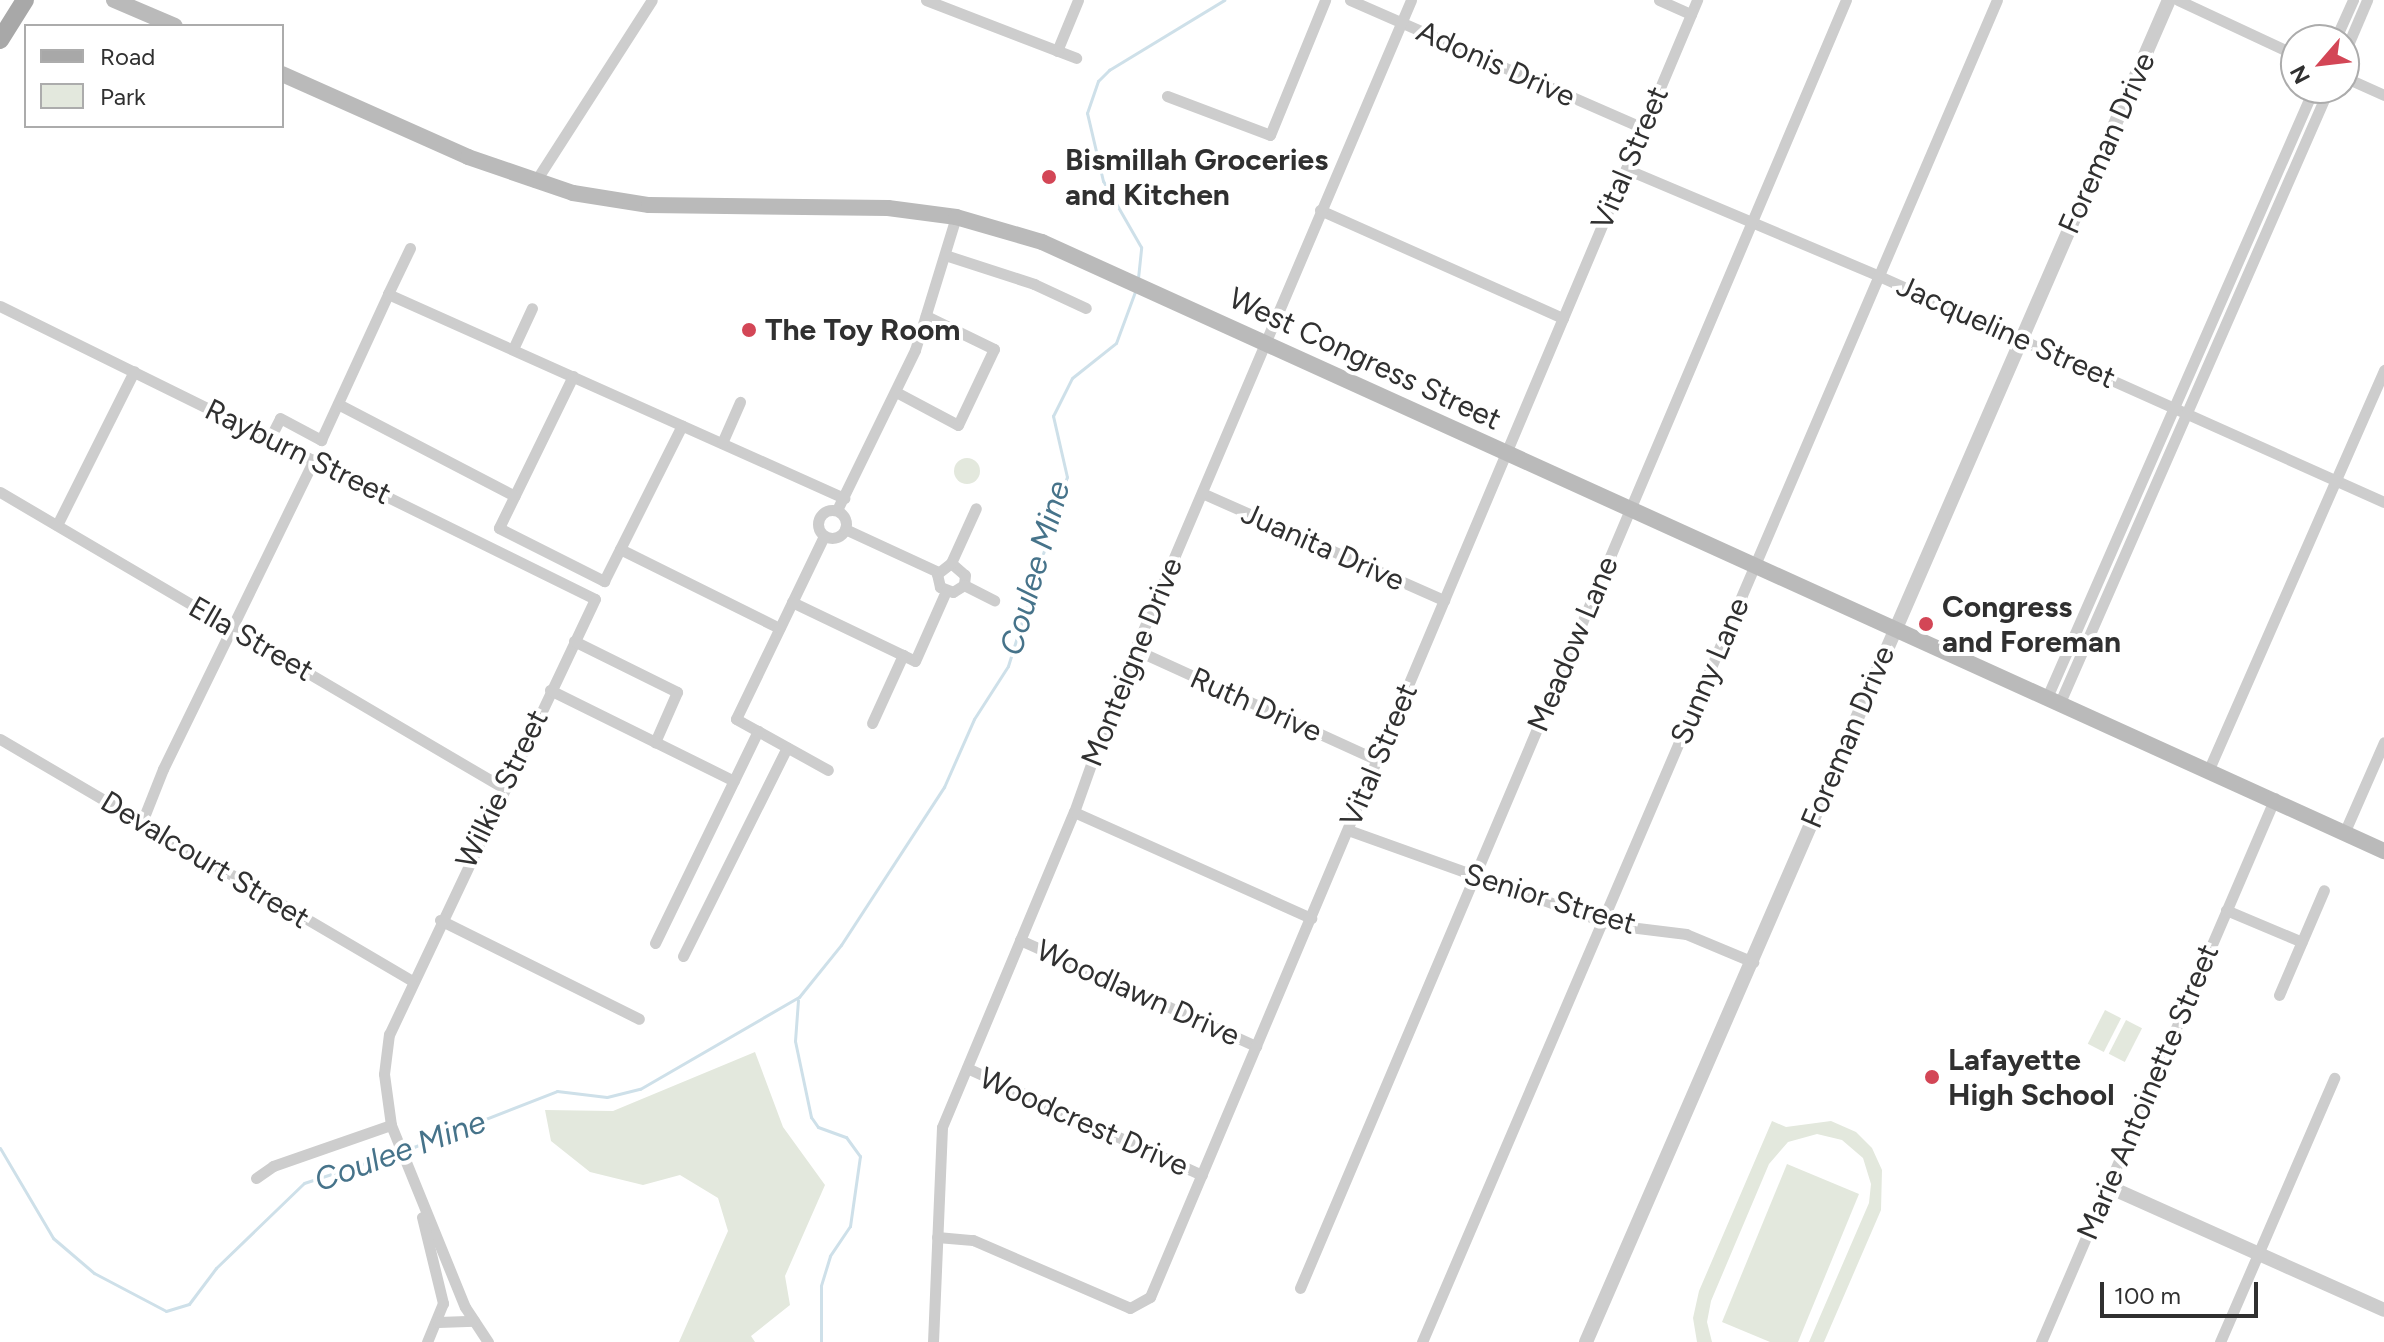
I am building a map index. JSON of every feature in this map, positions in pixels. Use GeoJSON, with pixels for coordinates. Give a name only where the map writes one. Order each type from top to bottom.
{"type":"FeatureCollection","features":[{"type":"Feature","properties":{"kind":"main road"},"geometry":{"type":"LineString","coordinates":[[0,40],[25,0]]}},
{"type":"Feature","properties":{"kind":"main road"},"geometry":{"type":"LineString","coordinates":[[114,0],[170,24]]}},
{"type":"Feature","properties":{"kind":"main road","name":"West Congress Street"},"geometry":{"type":"LineString","coordinates":[[284,75],[535,182],[649,205],[888,208],[956,217],[1029,237],[1265,342],[1504,455],[2055,698],[2384,851]]}},
{"type":"Feature","properties":{"kind":"street"},"geometry":{"type":"LineString","coordinates":[[535,182],[652,0]]}},
{"type":"Feature","properties":{"kind":"street"},"geometry":{"type":"LineString","coordinates":[[926,0],[1076,58]]}},
{"type":"Feature","properties":{"kind":"street"},"geometry":{"type":"LineString","coordinates":[[1057,51],[1078,0]]}},
{"type":"Feature","properties":{"kind":"street"},"geometry":{"type":"LineString","coordinates":[[1167,96],[1270,135],[1325,0]]}},
{"type":"Feature","properties":{"kind":"street","name":"Adonis Drive"},"geometry":{"type":"LineString","coordinates":[[1350,0],[1643,128]]}},
{"type":"Feature","properties":{"kind":"street","name":"Monteigne Drive"},"geometry":{"type":"LineString","coordinates":[[933,1342],[938,1144],[1074,812],[1136,650],[1411,0]]}},
{"type":"Feature","properties":{"kind":"street"},"geometry":{"type":"LineString","coordinates":[[1659,0],[1691,14]]}},
{"type":"Feature","properties":{"kind":"street","name":"Vital Street"},"geometry":{"type":"LineString","coordinates":[[937,1237],[973,1240],[1136,1307],[1150,1297],[1697,0]]}},
{"type":"Feature","properties":{"kind":"street","name":"Meadow Lane"},"geometry":{"type":"LineString","coordinates":[[1300,1288],[1846,0]]}},
{"type":"Feature","properties":{"kind":"street","name":"Sunny Lane"},"geometry":{"type":"LineString","coordinates":[[1422,1342],[1997,0]]}},
{"type":"Feature","properties":{"kind":"street","name":"Foreman Drive"},"geometry":{"type":"LineString","coordinates":[[1586,1342],[2169,0]]}},
{"type":"Feature","properties":{"kind":"street"},"geometry":{"type":"LineString","coordinates":[[2178,0],[2280,48]]}},
{"type":"Feature","properties":{"kind":"street"},"geometry":{"type":"LineString","coordinates":[[2342,24],[2353,0]]}},
{"type":"Feature","properties":{"kind":"street"},"geometry":{"type":"LineString","coordinates":[[2357,24],[2367,0]]}},
{"type":"Feature","properties":{"kind":"street"},"geometry":{"type":"LineString","coordinates":[[2360,84],[2384,95]]}},
{"type":"Feature","properties":{"kind":"street"},"geometry":{"type":"LineString","coordinates":[[2055,698],[2084,616],[2307,104]]}},
{"type":"Feature","properties":{"kind":"street"},"geometry":{"type":"LineString","coordinates":[[2055,698],[2110,590],[2322,104]]}},
{"type":"Feature","properties":{"kind":"street"},"geometry":{"type":"LineString","coordinates":[[2290,144],[2303,149]]}},
{"type":"Feature","properties":{"kind":"street","name":"Jacqueline Street"},"geometry":{"type":"LineString","coordinates":[[1626,169],[1879,276],[2384,502]]}},
{"type":"Feature","properties":{"kind":"street"},"geometry":{"type":"LineString","coordinates":[[2270,187],[2283,192]]}},
{"type":"Feature","properties":{"kind":"street"},"geometry":{"type":"LineString","coordinates":[[1320,210],[1563,318]]}},
{"type":"Feature","properties":{"kind":"street"},"geometry":{"type":"LineString","coordinates":[[824,536],[817,525],[819,516],[837,510],[896,392],[926,316],[956,217]]}},
{"type":"Feature","properties":{"kind":"street"},"geometry":{"type":"LineString","coordinates":[[270,438],[280,418],[321,440],[410,248]]}},
{"type":"Feature","properties":{"kind":"street"},"geometry":{"type":"LineString","coordinates":[[945,255],[1034,284],[1086,308]]}},
{"type":"Feature","properties":{"kind":"street"},"geometry":{"type":"LineString","coordinates":[[388,294],[844,498]]}},
{"type":"Feature","properties":{"kind":"street","name":"Rayburn Street"},"geometry":{"type":"LineString","coordinates":[[0,306],[595,599]]}},
{"type":"Feature","properties":{"kind":"street"},"geometry":{"type":"LineString","coordinates":[[513,349],[532,308]]}},
{"type":"Feature","properties":{"kind":"street"},"geometry":{"type":"LineString","coordinates":[[896,392],[958,425],[994,349],[926,316]]}},
{"type":"Feature","properties":{"kind":"street"},"geometry":{"type":"LineString","coordinates":[[2214,318],[2226,323]]}},
{"type":"Feature","properties":{"kind":"street"},"geometry":{"type":"LineString","coordinates":[[2209,769],[2384,370]]}},
{"type":"Feature","properties":{"kind":"street"},"geometry":{"type":"LineString","coordinates":[[57,525],[134,371]]}},
{"type":"Feature","properties":{"kind":"street"},"geometry":{"type":"LineString","coordinates":[[490,547],[573,376]]}},
{"type":"Feature","properties":{"kind":"street"},"geometry":{"type":"LineString","coordinates":[[722,443],[740,402]]}},
{"type":"Feature","properties":{"kind":"street"},"geometry":{"type":"LineString","coordinates":[[338,404],[515,496]]}},
{"type":"Feature","properties":{"kind":"street"},"geometry":{"type":"LineString","coordinates":[[499,528],[604,581],[682,425]]}},
{"type":"Feature","properties":{"kind":"street"},"geometry":{"type":"LineString","coordinates":[[142,822],[314,460]]}},
{"type":"Feature","properties":{"kind":"street","name":"Ella Street"},"geometry":{"type":"LineString","coordinates":[[0,492],[502,787]]}},
{"type":"Feature","properties":{"kind":"street","name":"Juanita Drive"},"geometry":{"type":"LineString","coordinates":[[1202,493],[1444,600]]}},
{"type":"Feature","properties":{"kind":"street"},"geometry":{"type":"LineString","coordinates":[[938,572],[951,563],[976,508]]}},
{"type":"Feature","properties":{"kind":"street"},"geometry":{"type":"LineString","coordinates":[[824,536],[838,537],[845,529],[844,517],[837,510]]}},
{"type":"Feature","properties":{"kind":"street"},"geometry":{"type":"LineString","coordinates":[[2129,511],[2142,517]]}},
{"type":"Feature","properties":{"kind":"street"},"geometry":{"type":"LineString","coordinates":[[845,529],[938,572]]}},
{"type":"Feature","properties":{"kind":"street"},"geometry":{"type":"LineString","coordinates":[[824,536],[736,719],[828,770]]}},
{"type":"Feature","properties":{"kind":"street"},"geometry":{"type":"LineString","coordinates":[[620,549],[779,628]]}},
{"type":"Feature","properties":{"kind":"street"},"geometry":{"type":"LineString","coordinates":[[550,577],[559,559]]}},
{"type":"Feature","properties":{"kind":"street"},"geometry":{"type":"LineString","coordinates":[[951,563],[964,571],[964,585]]}},
{"type":"Feature","properties":{"kind":"street"},"geometry":{"type":"LineString","coordinates":[[938,572],[938,584],[946,591]]}},
{"type":"Feature","properties":{"kind":"street"},"geometry":{"type":"LineString","coordinates":[[792,602],[915,661],[946,591],[964,585],[994,600]]}},
{"type":"Feature","properties":{"kind":"street"},"geometry":{"type":"LineString","coordinates":[[2098,585],[2110,590]]}},
{"type":"Feature","properties":{"kind":"street","name":"Wilkie Street"},"geometry":{"type":"LineString","coordinates":[[421,1209],[393,1131],[384,1074],[389,1034],[411,980],[502,787],[595,599]]}},
{"type":"Feature","properties":{"kind":"street"},"geometry":{"type":"LineString","coordinates":[[2084,616],[2096,621]]}},
{"type":"Feature","properties":{"kind":"street"},"geometry":{"type":"LineString","coordinates":[[574,641],[677,692],[655,742]]}},
{"type":"Feature","properties":{"kind":"street","name":"Ruth Drive"},"geometry":{"type":"LineString","coordinates":[[1136,650],[1377,760]]}},
{"type":"Feature","properties":{"kind":"street"},"geometry":{"type":"LineString","coordinates":[[872,723],[903,655]]}},
{"type":"Feature","properties":{"kind":"street"},"geometry":{"type":"LineString","coordinates":[[550,690],[734,781]]}},
{"type":"Feature","properties":{"kind":"street"},"geometry":{"type":"LineString","coordinates":[[655,943],[758,731]]}},
{"type":"Feature","properties":{"kind":"street","name":"Devalcourt Street"},"geometry":{"type":"LineString","coordinates":[[0,739],[411,980]]}},
{"type":"Feature","properties":{"kind":"street"},"geometry":{"type":"LineString","coordinates":[[2345,831],[2384,742]]}},
{"type":"Feature","properties":{"kind":"street"},"geometry":{"type":"LineString","coordinates":[[683,956],[787,747]]}},
{"type":"Feature","properties":{"kind":"street","name":"Marie Antoinette Street"},"geometry":{"type":"LineString","coordinates":[[2041,1342],[2275,798]]}},
{"type":"Feature","properties":{"kind":"street"},"geometry":{"type":"LineString","coordinates":[[1074,812],[1311,918]]}},
{"type":"Feature","properties":{"kind":"street","name":"Senior Street"},"geometry":{"type":"LineString","coordinates":[[1348,830],[1603,922],[1686,934],[1753,962]]}},
{"type":"Feature","properties":{"kind":"street"},"geometry":{"type":"LineString","coordinates":[[2279,995],[2324,890]]}},
{"type":"Feature","properties":{"kind":"street"},"geometry":{"type":"LineString","coordinates":[[2226,910],[2302,942]]}},
{"type":"Feature","properties":{"kind":"street"},"geometry":{"type":"LineString","coordinates":[[440,920],[639,1019]]}},
{"type":"Feature","properties":{"kind":"street","name":"Woodlawn Drive"},"geometry":{"type":"LineString","coordinates":[[1020,940],[1256,1046]]}},
{"type":"Feature","properties":{"kind":"street","name":"Woodcrest Drive"},"geometry":{"type":"LineString","coordinates":[[967,1068],[1202,1175]]}},
{"type":"Feature","properties":{"kind":"street"},"geometry":{"type":"LineString","coordinates":[[2220,1342],[2334,1078]]}},
{"type":"Feature","properties":{"kind":"street"},"geometry":{"type":"LineString","coordinates":[[256,1178],[273,1166],[393,1131]]}},
{"type":"Feature","properties":{"kind":"street"},"geometry":{"type":"LineString","coordinates":[[2107,1186],[2384,1310]]}},
{"type":"Feature","properties":{"kind":"street"},"geometry":{"type":"LineString","coordinates":[[421,1209],[474,1321],[488,1342]]}},
{"type":"Feature","properties":{"kind":"street"},"geometry":{"type":"LineString","coordinates":[[421,1209],[443,1303],[438,1322],[427,1342]]}},
{"type":"Feature","properties":{"kind":"street"},"geometry":{"type":"LineString","coordinates":[[438,1322],[474,1321]]}},
{"type":"Feature","properties":{"kind":"green space"},"geometry":{"type":"Polygon","coordinates":[[[967,458],[977,461],[980,471],[977,481],[967,484],[957,481],[954,471],[957,461],[967,458]]]}},
{"type":"Feature","properties":{"kind":"green space"},"geometry":{"type":"Polygon","coordinates":[[[2105,1010],[2121,1018],[2104,1052],[2088,1044],[2105,1010]]]}},
{"type":"Feature","properties":{"kind":"green space"},"geometry":{"type":"Polygon","coordinates":[[[2126,1020],[2142,1028],[2125,1062],[2109,1054],[2126,1020]]]}},
{"type":"Feature","properties":{"kind":"green space"},"geometry":{"type":"Polygon","coordinates":[[[755,1052],[783,1127],[825,1185],[785,1276],[790,1305],[751,1336],[755,1342],[679,1342],[728,1231],[718,1198],[680,1175],[643,1185],[590,1172],[551,1141],[545,1110],[613,1111],[755,1052]]]}},
{"type":"Feature","properties":{"kind":"green space"},"geometry":{"type":"Polygon","coordinates":[[[1772,1121],[1786,1127],[1831,1121],[1856,1132],[1872,1148],[1882,1170],[1881,1210],[1824,1342],[1809,1342],[1869,1203],[1871,1184],[1863,1158],[1842,1140],[1817,1134],[1788,1142],[1769,1164],[1711,1301],[1707,1322],[1712,1342],[1697,1342],[1693,1318],[1699,1291],[1772,1121]]]}},
{"type":"Feature","properties":{"kind":"green space"},"geometry":{"type":"Polygon","coordinates":[[[1787,1164],[1859,1194],[1798,1342],[1770,1342],[1722,1322],[1787,1164]]]}},
{"type":"Feature","properties":{"kind":"waterway","name":"Coulee Mine"},"geometry":{"type":"LineString","coordinates":[[1138,278],[1141,247],[1103,181],[1087,113],[1098,81],[1109,70],[1224,0]]}},
{"type":"Feature","properties":{"kind":"waterway","name":"Coulee Mine"},"geometry":{"type":"LineString","coordinates":[[406,1150],[557,1091],[607,1097],[640,1089],[799,997],[841,945],[944,787],[974,719],[1008,666],[1067,477],[1053,416],[1072,378],[1116,343],[1136,289]]}},
{"type":"Feature","properties":{"kind":"waterway","name":"Coulee Mine"},"geometry":{"type":"LineString","coordinates":[[798,1000],[795,1041],[811,1117],[818,1127],[846,1137],[860,1156],[850,1226],[830,1256],[821,1286],[821,1342]]}},
{"type":"Feature","properties":{"kind":"waterway","name":"Coulee Mine"},"geometry":{"type":"LineString","coordinates":[[0,1148],[53,1238],[94,1273],[166,1311],[189,1304],[216,1268],[304,1183],[399,1152]]}},
{"type":"Feature","properties":{"kind":"place","name":"Bismillah Groceries and Kitchen"},"geometry":{"type":"Point","coordinates":[1049,177]}},
{"type":"Feature","properties":{"kind":"place","name":"The Toy Room"},"geometry":{"type":"Point","coordinates":[749,330]}},
{"type":"Feature","properties":{"kind":"place","name":"Congress and Foreman"},"geometry":{"type":"Point","coordinates":[1926,624]}},
{"type":"Feature","properties":{"kind":"place","name":"Lafayette High School"},"geometry":{"type":"Point","coordinates":[1932,1077]}}]}
